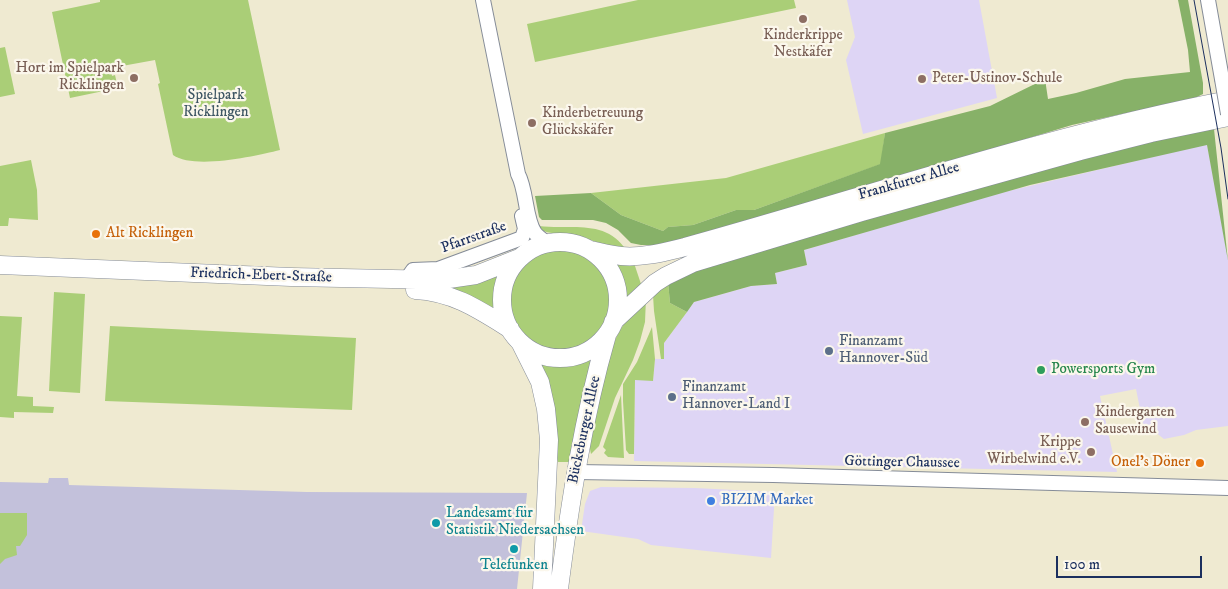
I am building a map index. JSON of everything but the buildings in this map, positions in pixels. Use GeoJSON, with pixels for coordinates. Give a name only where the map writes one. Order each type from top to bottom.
{"type":"FeatureCollection","features":[{"type":"Feature","properties":{"kind":"main road","name":"Frankfurter Allee"},"geometry":{"type":"LineString","coordinates":[[590,250],[621,256],[660,253],[1075,134],[1147,116],[1228,100]]}},
{"type":"Feature","properties":{"kind":"main road","name":"Frankfurter Allee"},"geometry":{"type":"LineString","coordinates":[[611,327],[644,291],[660,279],[679,269],[711,257],[862,212],[1087,149],[1228,116]]}},
{"type":"Feature","properties":{"kind":"main road"},"geometry":{"type":"LineString","coordinates":[[569,242],[590,250],[599,257],[613,276],[618,299],[611,327],[593,348],[581,354],[567,357],[551,357],[540,354],[521,343],[505,319],[502,297],[507,276],[519,258],[528,251],[547,243],[569,242]]}},
{"type":"Feature","properties":{"kind":"main road","name":"Friedrich-Ebert-Straße"},"geometry":{"type":"LineString","coordinates":[[0,265],[291,277],[442,280],[488,271],[519,258]]}},
{"type":"Feature","properties":{"kind":"main road","name":"Friedrich-Ebert-Straße"},"geometry":{"type":"LineString","coordinates":[[0,276],[74,277],[171,283],[431,291],[453,296],[510,329]]}},
{"type":"Feature","properties":{"kind":"main road","name":"Bückeburger Allee"},"geometry":{"type":"LineString","coordinates":[[559,589],[576,472],[590,400],[611,327]]}},
{"type":"Feature","properties":{"kind":"main road","name":"Bückeburger Allee"},"geometry":{"type":"LineString","coordinates":[[521,343],[540,382],[546,408],[548,431],[548,489],[542,589]]}},
{"type":"Feature","properties":{"kind":"street","name":"Pfarrstraße"},"geometry":{"type":"LineString","coordinates":[[483,0],[518,174],[523,183],[531,226],[539,238],[547,243]]}},
{"type":"Feature","properties":{"kind":"street"},"geometry":{"type":"LineString","coordinates":[[1208,0],[1228,116]]}},
{"type":"Feature","properties":{"kind":"street","name":"Pfarrstraße"},"geometry":{"type":"LineString","coordinates":[[406,280],[413,270],[438,269],[522,238],[525,229],[516,186],[518,174]]}},
{"type":"Feature","properties":{"kind":"street","name":"Göttinger Chaussee"},"geometry":{"type":"LineString","coordinates":[[576,472],[774,475],[1228,488]]}},
{"type":"Feature","properties":{"kind":"shaded area","name":"Peter-Ustinov-Schule"},"geometry":{"type":"Polygon","coordinates":[[[847,0],[979,0],[997,98],[863,134],[846,60],[855,37],[847,0]]]}},
{"type":"Feature","properties":{"kind":"shaded area"},"geometry":{"type":"Polygon","coordinates":[[[1207,144],[1228,259],[1228,426],[1196,430],[1184,435],[1164,439],[1155,432],[1145,434],[1136,389],[1100,396],[1117,472],[634,461],[635,380],[653,380],[655,359],[664,359],[664,343],[694,302],[751,286],[777,284],[775,273],[807,265],[804,250],[996,194],[1207,144]]]}},
{"type":"Feature","properties":{"kind":"shaded area"},"geometry":{"type":"Polygon","coordinates":[[[49,478],[68,478],[69,485],[307,492],[527,493],[517,589],[0,589],[0,482],[48,483],[49,478]]]}},
{"type":"Feature","properties":{"kind":"shaded area"},"geometry":{"type":"Polygon","coordinates":[[[601,487],[695,488],[775,492],[771,558],[651,545],[638,539],[581,531],[585,504],[590,491],[601,487]]]}},
{"type":"Feature","properties":{"kind":"green space","name":"Spielpark Ricklingen"},"geometry":{"type":"Polygon","coordinates":[[[100,0],[248,0],[280,150],[210,162],[183,159],[173,155],[158,84],[160,83],[155,60],[111,68],[112,76],[115,75],[118,88],[70,98],[52,12],[100,2],[100,0]]]}},
{"type":"Feature","properties":{"kind":"green space"},"geometry":{"type":"Polygon","coordinates":[[[638,0],[794,0],[796,8],[535,62],[527,24],[638,0]]]}},
{"type":"Feature","properties":{"kind":"green space"},"geometry":{"type":"Polygon","coordinates":[[[1178,0],[1188,0],[1203,83],[1203,94],[1195,98],[1072,125],[894,179],[659,245],[631,243],[618,230],[606,223],[593,220],[542,220],[539,217],[535,196],[591,193],[621,215],[663,231],[668,227],[693,225],[736,210],[754,210],[880,164],[885,133],[990,106],[1045,79],[1048,99],[1125,79],[1190,72],[1188,50],[1178,0]]]}},
{"type":"Feature","properties":{"kind":"green space"},"geometry":{"type":"Polygon","coordinates":[[[5,47],[15,94],[0,97],[0,48],[5,47]]]}},
{"type":"Feature","properties":{"kind":"green space"},"geometry":{"type":"Polygon","coordinates":[[[1214,129],[1228,261],[1207,145],[1030,185],[804,250],[807,265],[775,273],[777,284],[751,286],[694,302],[687,312],[670,303],[668,282],[677,276],[1011,177],[1152,140],[1214,129]]]}},
{"type":"Feature","properties":{"kind":"green space"},"geometry":{"type":"Polygon","coordinates":[[[885,133],[881,164],[754,210],[736,210],[693,225],[668,227],[663,231],[621,215],[591,193],[726,178],[885,133]]]}},
{"type":"Feature","properties":{"kind":"green space"},"geometry":{"type":"Polygon","coordinates":[[[31,160],[37,190],[38,220],[9,218],[8,226],[0,226],[0,166],[31,160]]]}},
{"type":"Feature","properties":{"kind":"green space"},"geometry":{"type":"Polygon","coordinates":[[[539,226],[596,229],[616,238],[624,247],[611,246],[580,237],[547,232],[539,229],[539,226]]]}},
{"type":"Feature","properties":{"kind":"green space"},"geometry":{"type":"Polygon","coordinates":[[[560,250],[579,254],[596,265],[607,282],[611,301],[607,320],[596,337],[579,348],[560,352],[541,348],[524,337],[513,320],[509,301],[513,282],[524,265],[541,254],[560,250]]]}},
{"type":"Feature","properties":{"kind":"green space"},"geometry":{"type":"Polygon","coordinates":[[[614,263],[634,263],[641,284],[625,299],[622,278],[614,263]]]}},
{"type":"Feature","properties":{"kind":"green space"},"geometry":{"type":"Polygon","coordinates":[[[501,272],[493,300],[493,310],[453,288],[501,272]]]}},
{"type":"Feature","properties":{"kind":"green space"},"geometry":{"type":"Polygon","coordinates":[[[668,282],[670,303],[687,312],[664,343],[664,359],[661,359],[653,295],[668,282]]]}},
{"type":"Feature","properties":{"kind":"green space"},"geometry":{"type":"Polygon","coordinates":[[[54,292],[85,294],[80,393],[49,391],[54,292]]]}},
{"type":"Feature","properties":{"kind":"green space"},"geometry":{"type":"Polygon","coordinates":[[[646,298],[645,322],[640,341],[615,398],[599,446],[591,454],[589,444],[600,390],[611,350],[625,322],[646,298]]]}},
{"type":"Feature","properties":{"kind":"green space"},"geometry":{"type":"Polygon","coordinates":[[[0,316],[22,317],[17,396],[33,397],[33,406],[54,407],[53,413],[14,412],[14,418],[0,417],[0,316]]]}},
{"type":"Feature","properties":{"kind":"green space"},"geometry":{"type":"Polygon","coordinates":[[[110,326],[356,338],[352,410],[105,401],[110,326]]]}},
{"type":"Feature","properties":{"kind":"green space"},"geometry":{"type":"Polygon","coordinates":[[[652,327],[655,359],[653,381],[635,380],[634,454],[629,454],[626,450],[623,384],[637,362],[652,327]]]}},
{"type":"Feature","properties":{"kind":"green space"},"geometry":{"type":"Polygon","coordinates":[[[594,355],[569,462],[558,462],[537,365],[540,362],[554,365],[567,364],[581,361],[594,355]]]}},
{"type":"Feature","properties":{"kind":"green space"},"geometry":{"type":"Polygon","coordinates":[[[621,395],[624,458],[608,457],[604,453],[606,450],[603,447],[621,395]]]}},
{"type":"Feature","properties":{"kind":"green space"},"geometry":{"type":"Polygon","coordinates":[[[0,513],[27,513],[27,535],[20,546],[16,546],[17,555],[5,559],[0,564],[0,513]]]}},
{"type":"Feature","properties":{"kind":"tram line"},"geometry":{"type":"LineString","coordinates":[[1194,0],[1221,148],[1228,199]]}},
{"type":"Feature","properties":{"kind":"place","name":"Kinderkrippe Nestkäfer"},"geometry":{"type":"Point","coordinates":[803,19]}},
{"type":"Feature","properties":{"kind":"place","name":"Hort im Spielpark Ricklingen"},"geometry":{"type":"Point","coordinates":[134,78]}},
{"type":"Feature","properties":{"kind":"place","name":"Peter-Ustinov-Schule"},"geometry":{"type":"Point","coordinates":[922,79]}},
{"type":"Feature","properties":{"kind":"place","name":"Kinderbetreuung Glückskäfer"},"geometry":{"type":"Point","coordinates":[532,123]}},
{"type":"Feature","properties":{"kind":"place","name":"Alt Ricklingen"},"geometry":{"type":"Point","coordinates":[96,234]}},
{"type":"Feature","properties":{"kind":"place","name":"Finanzamt Hannover-Süd"},"geometry":{"type":"Point","coordinates":[829,351]}},
{"type":"Feature","properties":{"kind":"place","name":"Powersports Gym"},"geometry":{"type":"Point","coordinates":[1041,370]}},
{"type":"Feature","properties":{"kind":"place","name":"Finanzamt Hannover-Land I"},"geometry":{"type":"Point","coordinates":[672,397]}},
{"type":"Feature","properties":{"kind":"place","name":"Kindergarten Sausewind"},"geometry":{"type":"Point","coordinates":[1085,422]}},
{"type":"Feature","properties":{"kind":"place","name":"Krippe Wirbelwind e.V."},"geometry":{"type":"Point","coordinates":[1091,452]}},
{"type":"Feature","properties":{"kind":"place","name":"Onel's Döner"},"geometry":{"type":"Point","coordinates":[1200,463]}},
{"type":"Feature","properties":{"kind":"place","name":"BIZIM Market"},"geometry":{"type":"Point","coordinates":[711,501]}},
{"type":"Feature","properties":{"kind":"place","name":"Landesamt für Statistik Niedersachsen"},"geometry":{"type":"Point","coordinates":[436,523]}},
{"type":"Feature","properties":{"kind":"place","name":"Telefunken"},"geometry":{"type":"Point","coordinates":[514,549]}}]}
